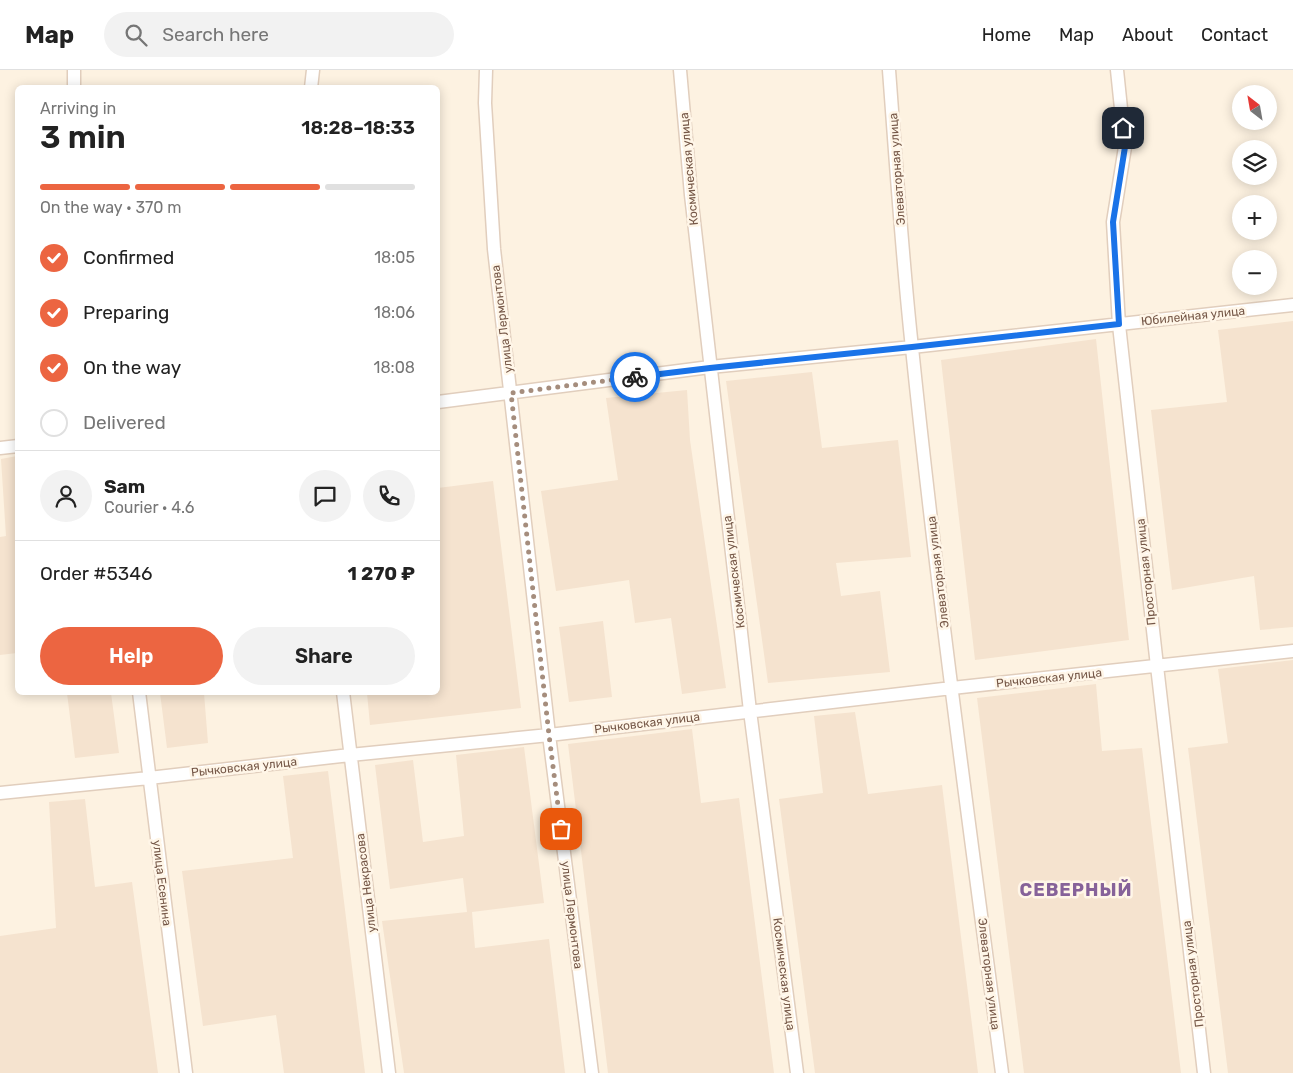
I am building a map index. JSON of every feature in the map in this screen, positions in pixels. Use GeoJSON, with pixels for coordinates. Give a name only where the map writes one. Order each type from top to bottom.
{"type":"FeatureCollection","features":[{"type":"Feature","properties":{"kind":"street"},"geometry":{"type":"LineString","coordinates":[[74,70],[74,85]]}},
{"type":"Feature","properties":{"kind":"street"},"geometry":{"type":"LineString","coordinates":[[311,85],[313,70]]}},
{"type":"Feature","properties":{"kind":"street","name":"улица Лермонтова"},"geometry":{"type":"LineString","coordinates":[[486,70],[485,103],[494,249],[549,735],[592,1073]]}},
{"type":"Feature","properties":{"kind":"street","name":"Космическая улица"},"geometry":{"type":"LineString","coordinates":[[680,70],[691,195],[750,711],[797,1073]]}},
{"type":"Feature","properties":{"kind":"street","name":"Элеваторная улица"},"geometry":{"type":"LineString","coordinates":[[889,70],[912,347],[952,688],[1002,1073]]}},
{"type":"Feature","properties":{"kind":"street","name":"Просторная улица"},"geometry":{"type":"LineString","coordinates":[[1117,70],[1125,147],[1113,222],[1119,324],[1204,1073]]}},
{"type":"Feature","properties":{"kind":"street","name":"Юбилейная улица"},"geometry":{"type":"LineString","coordinates":[[440,402],[710,368],[1293,305]]}},
{"type":"Feature","properties":{"kind":"street"},"geometry":{"type":"LineString","coordinates":[[0,448],[15,446]]}},
{"type":"Feature","properties":{"kind":"street","name":"Рычковская улица"},"geometry":{"type":"LineString","coordinates":[[0,793],[549,735],[1293,651]]}},
{"type":"Feature","properties":{"kind":"street","name":"улица Есенина"},"geometry":{"type":"LineString","coordinates":[[139,695],[186,1073]]}},
{"type":"Feature","properties":{"kind":"street","name":"улица Некрасова"},"geometry":{"type":"LineString","coordinates":[[343,695],[389,1073]]}},
{"type":"Feature","properties":{"kind":"shaded area"},"geometry":{"type":"Polygon","coordinates":[[[1293,321],[1293,627],[1260,630],[1254,576],[1172,590],[1151,410],[1227,402],[1218,330],[1293,321]]]}},
{"type":"Feature","properties":{"kind":"shaded area"},"geometry":{"type":"Polygon","coordinates":[[[1096,339],[1129,640],[975,660],[941,360],[1096,339]]]}},
{"type":"Feature","properties":{"kind":"shaded area"},"geometry":{"type":"Polygon","coordinates":[[[812,372],[822,448],[898,440],[911,557],[836,563],[841,596],[880,591],[890,672],[768,683],[726,381],[812,372]]]}},
{"type":"Feature","properties":{"kind":"shaded area"},"geometry":{"type":"Polygon","coordinates":[[[687,390],[690,440],[726,688],[682,694],[671,618],[635,623],[629,580],[556,591],[541,491],[618,480],[606,398],[687,390]]]}},
{"type":"Feature","properties":{"kind":"shaded area"},"geometry":{"type":"Polygon","coordinates":[[[15,456],[15,653],[0,655],[0,537],[6,536],[1,459],[15,456]]]}},
{"type":"Feature","properties":{"kind":"shaded area"},"geometry":{"type":"Polygon","coordinates":[[[493,481],[521,708],[370,725],[367,695],[440,695],[440,488],[493,481]]]}},
{"type":"Feature","properties":{"kind":"shaded area"},"geometry":{"type":"Polygon","coordinates":[[[603,621],[612,697],[569,702],[559,627],[603,621]]]}},
{"type":"Feature","properties":{"kind":"shaded area"},"geometry":{"type":"Polygon","coordinates":[[[1293,660],[1293,1073],[1228,1073],[1188,748],[1228,743],[1218,669],[1293,660]]]}},
{"type":"Feature","properties":{"kind":"shaded area"},"geometry":{"type":"Polygon","coordinates":[[[1096,684],[1102,751],[1142,748],[1181,1073],[1024,1073],[977,698],[1096,684]]]}},
{"type":"Feature","properties":{"kind":"shaded area"},"geometry":{"type":"Polygon","coordinates":[[[67,695],[111,695],[119,753],[75,758],[67,695]]]}},
{"type":"Feature","properties":{"kind":"shaded area"},"geometry":{"type":"Polygon","coordinates":[[[160,695],[204,695],[208,743],[167,748],[160,695]]]}},
{"type":"Feature","properties":{"kind":"shaded area"},"geometry":{"type":"Polygon","coordinates":[[[855,712],[868,794],[942,785],[978,1073],[815,1073],[779,799],[823,793],[814,716],[855,712]]]}},
{"type":"Feature","properties":{"kind":"shaded area"},"geometry":{"type":"Polygon","coordinates":[[[692,729],[701,803],[739,798],[774,1073],[608,1073],[568,744],[692,729]]]}},
{"type":"Feature","properties":{"kind":"shaded area"},"geometry":{"type":"Polygon","coordinates":[[[524,747],[544,903],[472,912],[475,948],[549,939],[565,1073],[404,1073],[382,921],[467,912],[463,878],[390,889],[375,765],[413,760],[423,842],[464,836],[456,755],[524,747]]]}},
{"type":"Feature","properties":{"kind":"shaded area"},"geometry":{"type":"Polygon","coordinates":[[[328,771],[365,1073],[284,1073],[276,1015],[203,1026],[182,871],[293,858],[283,776],[328,771]]]}},
{"type":"Feature","properties":{"kind":"shaded area"},"geometry":{"type":"Polygon","coordinates":[[[85,799],[95,887],[132,882],[158,1073],[0,1073],[0,936],[56,928],[49,802],[85,799]]]}},
{"type":"Feature","properties":{"kind":"way so far"},"geometry":{"type":"LineString","coordinates":[[561,829],[511,393],[635,377]]}},
{"type":"Feature","properties":{"kind":"district","name":"СЕВЕРНЫЙ"},"geometry":{"type":"Point","coordinates":[1076,890]}},
{"type":"Feature","properties":{"kind":"route"},"geometry":{"type":"LineString","coordinates":[[635,377],[1119,324],[1113,222],[1125,147],[1123,128]]}}]}
